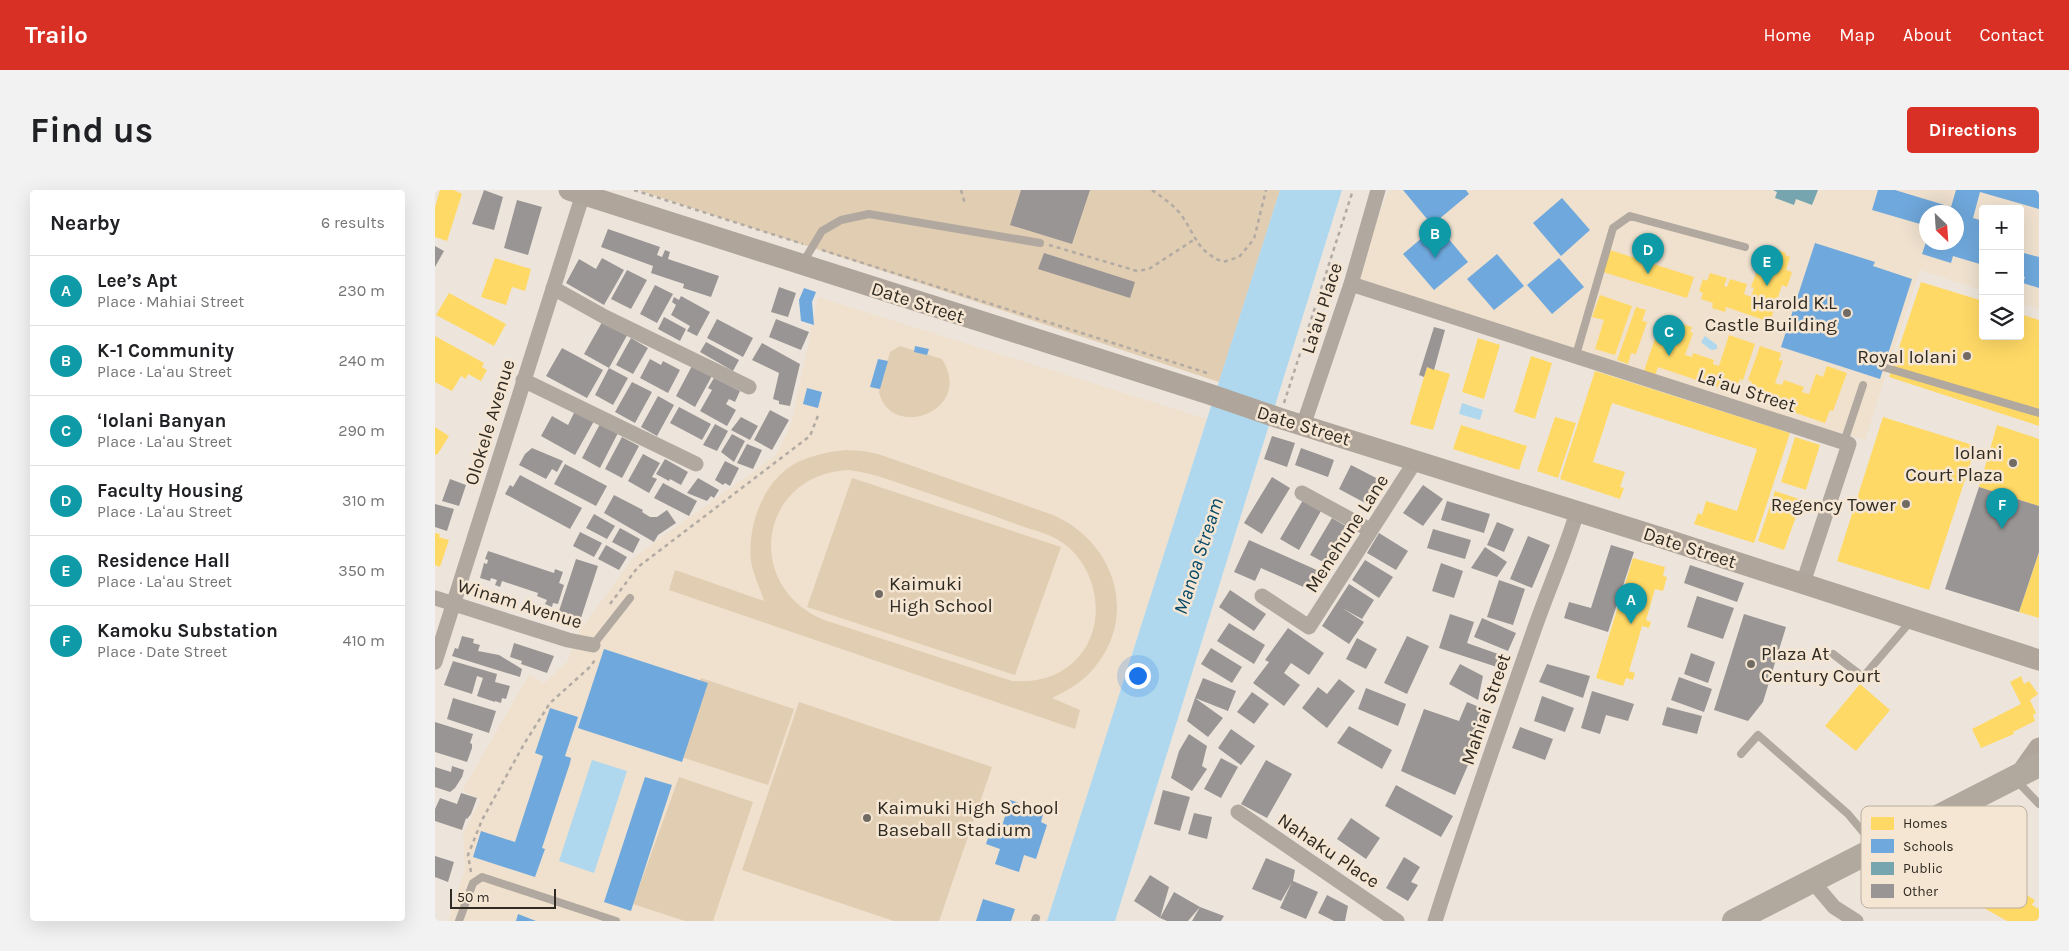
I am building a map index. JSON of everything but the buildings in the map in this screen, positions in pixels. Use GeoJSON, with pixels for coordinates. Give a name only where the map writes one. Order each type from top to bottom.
{"type":"FeatureCollection","features":[{"type":"Feature","properties":{"kind":"main road"},"geometry":{"type":"LineString","coordinates":[[1960,806],[2024,773]]}},
{"type":"Feature","properties":{"kind":"main road"},"geometry":{"type":"LineString","coordinates":[[1734,921],[1861,857]]}},
{"type":"Feature","properties":{"kind":"street","name":"Date Street"},"geometry":{"type":"LineString","coordinates":[[576,192],[806,256],[1303,426],[1416,460],[2037,661]]}},
{"type":"Feature","properties":{"kind":"street","name":"Olokele Avenue"},"geometry":{"type":"LineString","coordinates":[[435,662],[553,288],[576,192]]}},
{"type":"Feature","properties":{"kind":"street","name":"La'au Place"},"geometry":{"type":"LineString","coordinates":[[1303,426],[1351,284],[1376,195]]}},
{"type":"Feature","properties":{"kind":"street","name":"Laʻau Street"},"geometry":{"type":"LineString","coordinates":[[1351,284],[1844,442]]}},
{"type":"Feature","properties":{"kind":"street"},"geometry":{"type":"LineString","coordinates":[[553,288],[605,317],[749,387]]}},
{"type":"Feature","properties":{"kind":"street"},"geometry":{"type":"LineString","coordinates":[[523,380],[695,464]]}},
{"type":"Feature","properties":{"kind":"street"},"geometry":{"type":"LineString","coordinates":[[1803,584],[1849,444],[1844,442]]}},
{"type":"Feature","properties":{"kind":"street","name":"Menehune Lane"},"geometry":{"type":"LineString","coordinates":[[1262,596],[1309,627],[1416,460]]}},
{"type":"Feature","properties":{"kind":"street"},"geometry":{"type":"LineString","coordinates":[[1301,494],[1370,530]]}},
{"type":"Feature","properties":{"kind":"street","name":"Mahiai Street"},"geometry":{"type":"LineString","coordinates":[[1435,921],[1465,828],[1577,512]]}},
{"type":"Feature","properties":{"kind":"street","name":"Winam Avenue"},"geometry":{"type":"LineString","coordinates":[[435,598],[568,640],[596,641]]}},
{"type":"Feature","properties":{"kind":"street"},"geometry":{"type":"LineString","coordinates":[[2024,773],[2039,748]]}},
{"type":"Feature","properties":{"kind":"street","name":"Nahaku Place"},"geometry":{"type":"LineString","coordinates":[[1237,812],[1397,921]]}},
{"type":"Feature","properties":{"kind":"street"},"geometry":{"type":"LineString","coordinates":[[1813,880],[1834,907],[1856,921]]}},
{"type":"Feature","properties":{"kind":"lane"},"geometry":{"type":"LineString","coordinates":[[806,256],[822,231],[841,220],[869,214],[1040,243]]}},
{"type":"Feature","properties":{"kind":"lane"},"geometry":{"type":"LineString","coordinates":[[1576,356],[1613,228],[1631,216],[1745,247]]}},
{"type":"Feature","properties":{"kind":"lane"},"geometry":{"type":"LineString","coordinates":[[1883,367],[2039,413]]}},
{"type":"Feature","properties":{"kind":"lane"},"geometry":{"type":"LineString","coordinates":[[1844,442],[1863,385]]}},
{"type":"Feature","properties":{"kind":"lane","name":"Winam Avenue"},"geometry":{"type":"LineString","coordinates":[[596,641],[630,598]]}},
{"type":"Feature","properties":{"kind":"lane"},"geometry":{"type":"LineString","coordinates":[[1833,654],[1863,677],[1912,619]]}},
{"type":"Feature","properties":{"kind":"lane"},"geometry":{"type":"LineString","coordinates":[[1741,754],[1758,735],[1848,814],[1861,830]]}},
{"type":"Feature","properties":{"kind":"lane"},"geometry":{"type":"LineString","coordinates":[[2024,773],[2039,804]]}},
{"type":"Feature","properties":{"kind":"lane"},"geometry":{"type":"LineString","coordinates":[[459,921],[473,883],[482,877],[615,921]]}},
{"type":"Feature","properties":{"kind":"path"},"geometry":{"type":"LineString","coordinates":[[634,190],[806,256],[1207,373],[1211,384],[1209,394]]}},
{"type":"Feature","properties":{"kind":"path"},"geometry":{"type":"LineString","coordinates":[[961,190],[965,204]]}},
{"type":"Feature","properties":{"kind":"path"},"geometry":{"type":"LineString","coordinates":[[1153,190],[1168,201],[1181,215],[1195,239],[1208,255],[1223,262],[1239,257],[1254,238],[1266,190]]}},
{"type":"Feature","properties":{"kind":"path"},"geometry":{"type":"LineString","coordinates":[[1279,418],[1353,190]]}},
{"type":"Feature","properties":{"kind":"path"},"geometry":{"type":"LineString","coordinates":[[1040,243],[1137,271],[1149,269],[1195,239]]}},
{"type":"Feature","properties":{"kind":"path"},"geometry":{"type":"LineString","coordinates":[[609,605],[638,567],[810,436],[819,412]]}},
{"type":"Feature","properties":{"kind":"path"},"geometry":{"type":"LineString","coordinates":[[473,883],[468,855],[482,820],[550,703],[591,666],[597,656],[601,643],[596,641]]}},
{"type":"Feature","properties":{"kind":"shaded area"},"geometry":{"type":"Polygon","coordinates":[[[638,190],[1280,190],[1219,382],[638,190]]]}},
{"type":"Feature","properties":{"kind":"shaded area"},"geometry":{"type":"Polygon","coordinates":[[[1389,190],[2039,190],[2039,309],[2024,304],[2024,205],[1979,205],[1979,290],[1920,270],[1865,440],[1576,355],[1351,284],[1389,190]]]}},
{"type":"Feature","properties":{"kind":"shaded area","name":"Kaimuki High School"},"geometry":{"type":"Polygon","coordinates":[[[818,297],[1207,419],[1047,921],[448,921],[465,869],[463,834],[481,799],[462,791],[529,675],[544,683],[567,662],[580,630],[634,557],[775,456],[791,425],[818,297]]]}},
{"type":"Feature","properties":{"kind":"shaded area"},"geometry":{"type":"Polygon","coordinates":[[[900,346],[942,359],[949,378],[948,393],[939,406],[927,414],[912,417],[898,415],[886,407],[879,392],[890,352],[900,346]]]}},
{"type":"Feature","properties":{"kind":"shaded area"},"geometry":{"type":"Polygon","coordinates":[[[846,450],[878,454],[1053,515],[1074,527],[1091,542],[1104,560],[1113,580],[1117,602],[1115,624],[1108,646],[1095,667],[1069,689],[1052,698],[1080,710],[1075,729],[669,590],[675,570],[764,601],[751,561],[752,531],[762,501],[770,487],[791,466],[805,459],[825,453],[846,450]],[[849,470],[819,476],[796,490],[780,510],[772,534],[772,559],[781,583],[798,604],[824,620],[1012,681],[1032,681],[1051,676],[1063,670],[1078,658],[1088,643],[1094,627],[1096,609],[1094,591],[1088,575],[1079,559],[1067,546],[1056,538],[1044,533],[858,471],[849,470]]]}},
{"type":"Feature","properties":{"kind":"shaded area"},"geometry":{"type":"Polygon","coordinates":[[[852,478],[1061,547],[1015,675],[807,607],[852,478]]]}},
{"type":"Feature","properties":{"kind":"shaded area"},"geometry":{"type":"Polygon","coordinates":[[[701,678],[794,709],[768,785],[675,755],[701,678]]]}},
{"type":"Feature","properties":{"kind":"shaded area","name":"Kaimuki High School Baseball Stadium"},"geometry":{"type":"Polygon","coordinates":[[[799,702],[992,767],[939,921],[894,921],[742,870],[799,702]]]}},
{"type":"Feature","properties":{"kind":"shaded area"},"geometry":{"type":"Polygon","coordinates":[[[679,777],[753,802],[713,921],[685,921],[633,904],[679,777]]]}},
{"type":"Feature","properties":{"kind":"water","name":"Manoa Stream"},"geometry":{"type":"Polygon","coordinates":[[[1280,190],[1342,190],[1115,921],[1047,921],[1280,190]]]}},
{"type":"Feature","properties":{"kind":"water"},"geometry":{"type":"Polygon","coordinates":[[[1705,336],[1717,345],[1717,349],[1711,350],[1701,342],[1705,336]]]}},
{"type":"Feature","properties":{"kind":"water"},"geometry":{"type":"Polygon","coordinates":[[[1462,403],[1483,410],[1480,420],[1459,414],[1462,403]]]}},
{"type":"Feature","properties":{"kind":"water"},"geometry":{"type":"Polygon","coordinates":[[[592,760],[627,771],[594,873],[559,861],[592,760]]]}},
{"type":"Feature","properties":{"kind":"place","name":"K-1 Community"},"geometry":{"type":"Point","coordinates":[1435,258]}},
{"type":"Feature","properties":{"kind":"place","name":"Faculty Housing"},"geometry":{"type":"Point","coordinates":[1648,274]}},
{"type":"Feature","properties":{"kind":"place","name":"Residence Hall"},"geometry":{"type":"Point","coordinates":[1767,286]}},
{"type":"Feature","properties":{"kind":"place","name":"Harold K.L Castle Building"},"geometry":{"type":"Point","coordinates":[1847,313]}},
{"type":"Feature","properties":{"kind":"place","name":"ʻIolani Banyan"},"geometry":{"type":"Point","coordinates":[1669,356]}},
{"type":"Feature","properties":{"kind":"place","name":"Royal Iolani"},"geometry":{"type":"Point","coordinates":[1967,356]}},
{"type":"Feature","properties":{"kind":"place","name":"Iolani Court Plaza"},"geometry":{"type":"Point","coordinates":[2013,463]}},
{"type":"Feature","properties":{"kind":"place","name":"Regency Tower"},"geometry":{"type":"Point","coordinates":[1906,504]}},
{"type":"Feature","properties":{"kind":"place","name":"Kamoku Substation"},"geometry":{"type":"Point","coordinates":[2002,529]}},
{"type":"Feature","properties":{"kind":"place","name":"Kaimuki High School"},"geometry":{"type":"Point","coordinates":[879,594]}},
{"type":"Feature","properties":{"kind":"place","name":"Lee’s Apt"},"geometry":{"type":"Point","coordinates":[1631,624]}},
{"type":"Feature","properties":{"kind":"place","name":"Plaza At Century Court"},"geometry":{"type":"Point","coordinates":[1751,664]}},
{"type":"Feature","properties":{"kind":"place","name":"Kaimuki High School Baseball Stadium"},"geometry":{"type":"Point","coordinates":[867,818]}}]}
